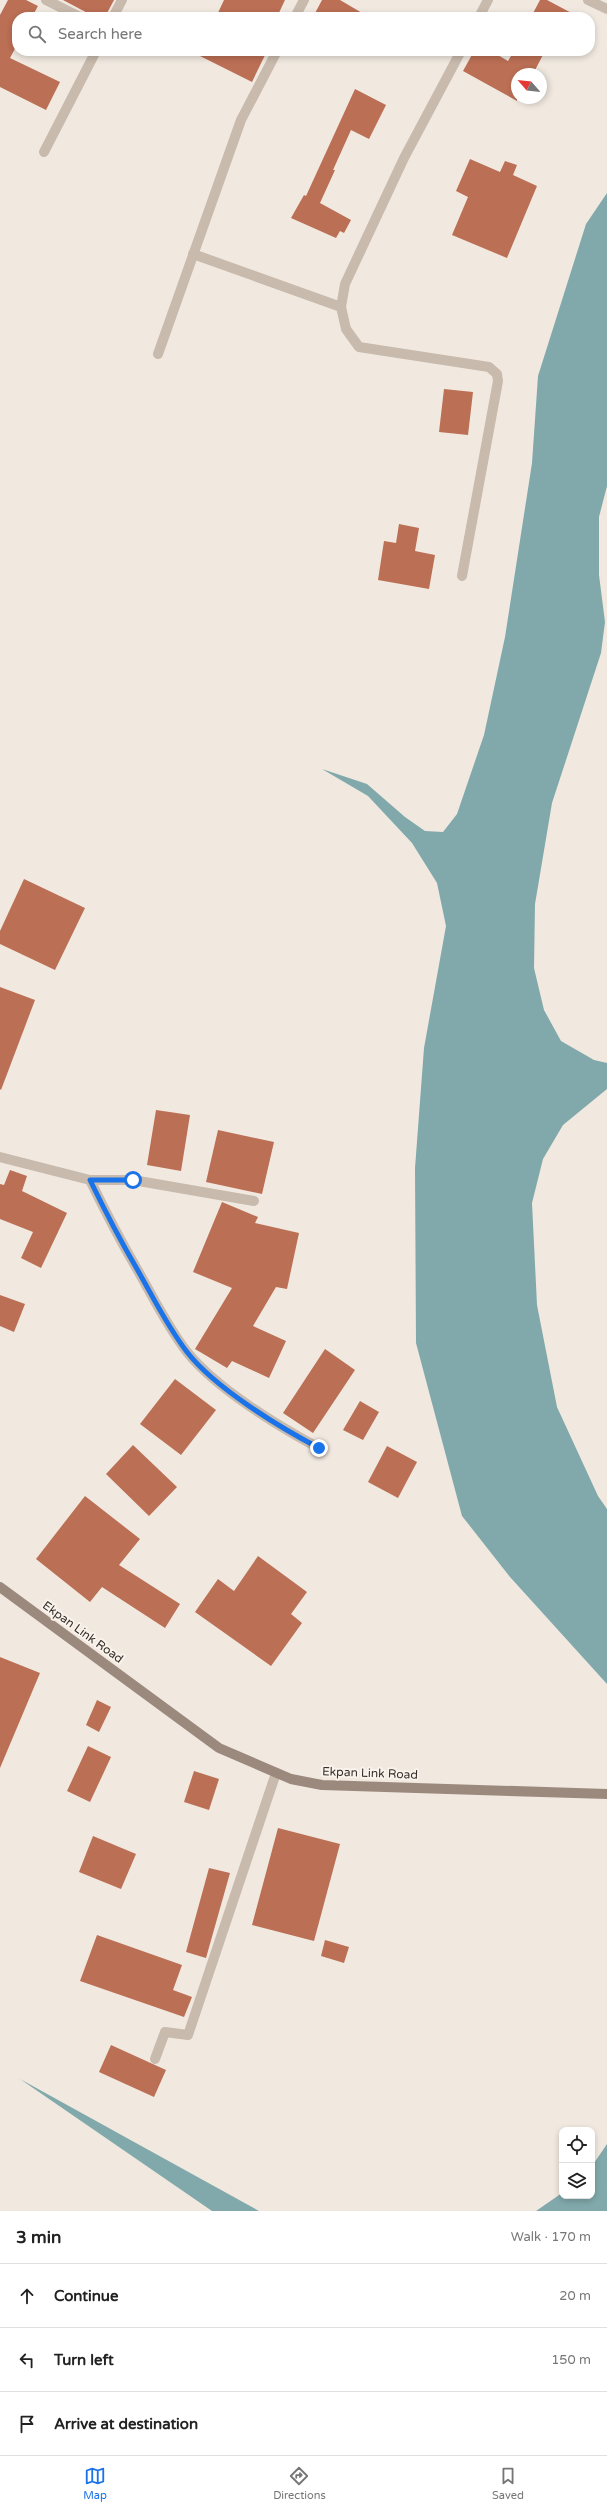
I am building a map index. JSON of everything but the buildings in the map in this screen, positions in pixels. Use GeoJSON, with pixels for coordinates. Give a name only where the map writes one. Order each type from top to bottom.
{"type":"FeatureCollection","features":[{"type":"Feature","properties":{"kind":"street"},"geometry":{"type":"LineString","coordinates":[[46,0],[70,12]]}},
{"type":"Feature","properties":{"kind":"street"},"geometry":{"type":"LineString","coordinates":[[116,12],[122,0]]}},
{"type":"Feature","properties":{"kind":"street"},"geometry":{"type":"LineString","coordinates":[[298,12],[304,0]]}},
{"type":"Feature","properties":{"kind":"street"},"geometry":{"type":"LineString","coordinates":[[482,12],[488,0]]}},
{"type":"Feature","properties":{"kind":"street"},"geometry":{"type":"LineString","coordinates":[[588,0],[607,10]]}},
{"type":"Feature","properties":{"kind":"street"},"geometry":{"type":"LineString","coordinates":[[44,152],[93,56]]}},
{"type":"Feature","properties":{"kind":"street"},"geometry":{"type":"LineString","coordinates":[[158,354],[241,120],[274,56]]}},
{"type":"Feature","properties":{"kind":"street"},"geometry":{"type":"LineString","coordinates":[[458,56],[401,165],[345,284],[341,307],[346,329],[358,348],[489,367],[497,374],[498,382],[462,576]]}},
{"type":"Feature","properties":{"kind":"street"},"geometry":{"type":"LineString","coordinates":[[193,254],[341,307]]}},
{"type":"Feature","properties":{"kind":"street"},"geometry":{"type":"LineString","coordinates":[[0,1157],[90,1180],[133,1180],[254,1201]]}},
{"type":"Feature","properties":{"kind":"street"},"geometry":{"type":"LineString","coordinates":[[90,1180],[117,1236],[159,1310],[188,1352],[224,1387],[296,1436],[319,1448]]}},
{"type":"Feature","properties":{"kind":"street","name":"Ekpan Link Road"},"geometry":{"type":"LineString","coordinates":[[0,1587],[219,1748],[276,1773],[322,1785],[607,1794]]}},
{"type":"Feature","properties":{"kind":"street"},"geometry":{"type":"LineString","coordinates":[[156,2058],[165,2032],[188,2035],[276,1773]]}},
{"type":"Feature","properties":{"kind":"water"},"geometry":{"type":"Polygon","coordinates":[[[607,193],[607,486],[599,517],[599,575],[605,622],[601,653],[552,803],[535,904],[534,968],[544,1010],[561,1041],[594,1060],[607,1063],[607,1089],[563,1125],[543,1159],[532,1203],[537,1305],[557,1407],[598,1496],[607,1509],[607,1684],[510,1577],[462,1516],[416,1343],[415,1168],[424,1048],[446,926],[437,883],[412,843],[368,796],[322,769],[367,784],[405,817],[425,831],[443,832],[457,814],[484,735],[505,637],[532,463],[538,376],[586,224],[607,193]]]}},
{"type":"Feature","properties":{"kind":"water"},"geometry":{"type":"Polygon","coordinates":[[[20,2079],[259,2211],[212,2211],[20,2079]]]}},
{"type":"Feature","properties":{"kind":"water"},"geometry":{"type":"Polygon","coordinates":[[[607,2144],[607,2211],[536,2211],[559,2195],[559,2199],[595,2199],[595,2162],[607,2144]]]}},
{"type":"Feature","properties":{"kind":"route"},"geometry":{"type":"LineString","coordinates":[[133,1180],[90,1180],[117,1236],[159,1310],[188,1352],[224,1387],[296,1436],[319,1448]]}}]}
